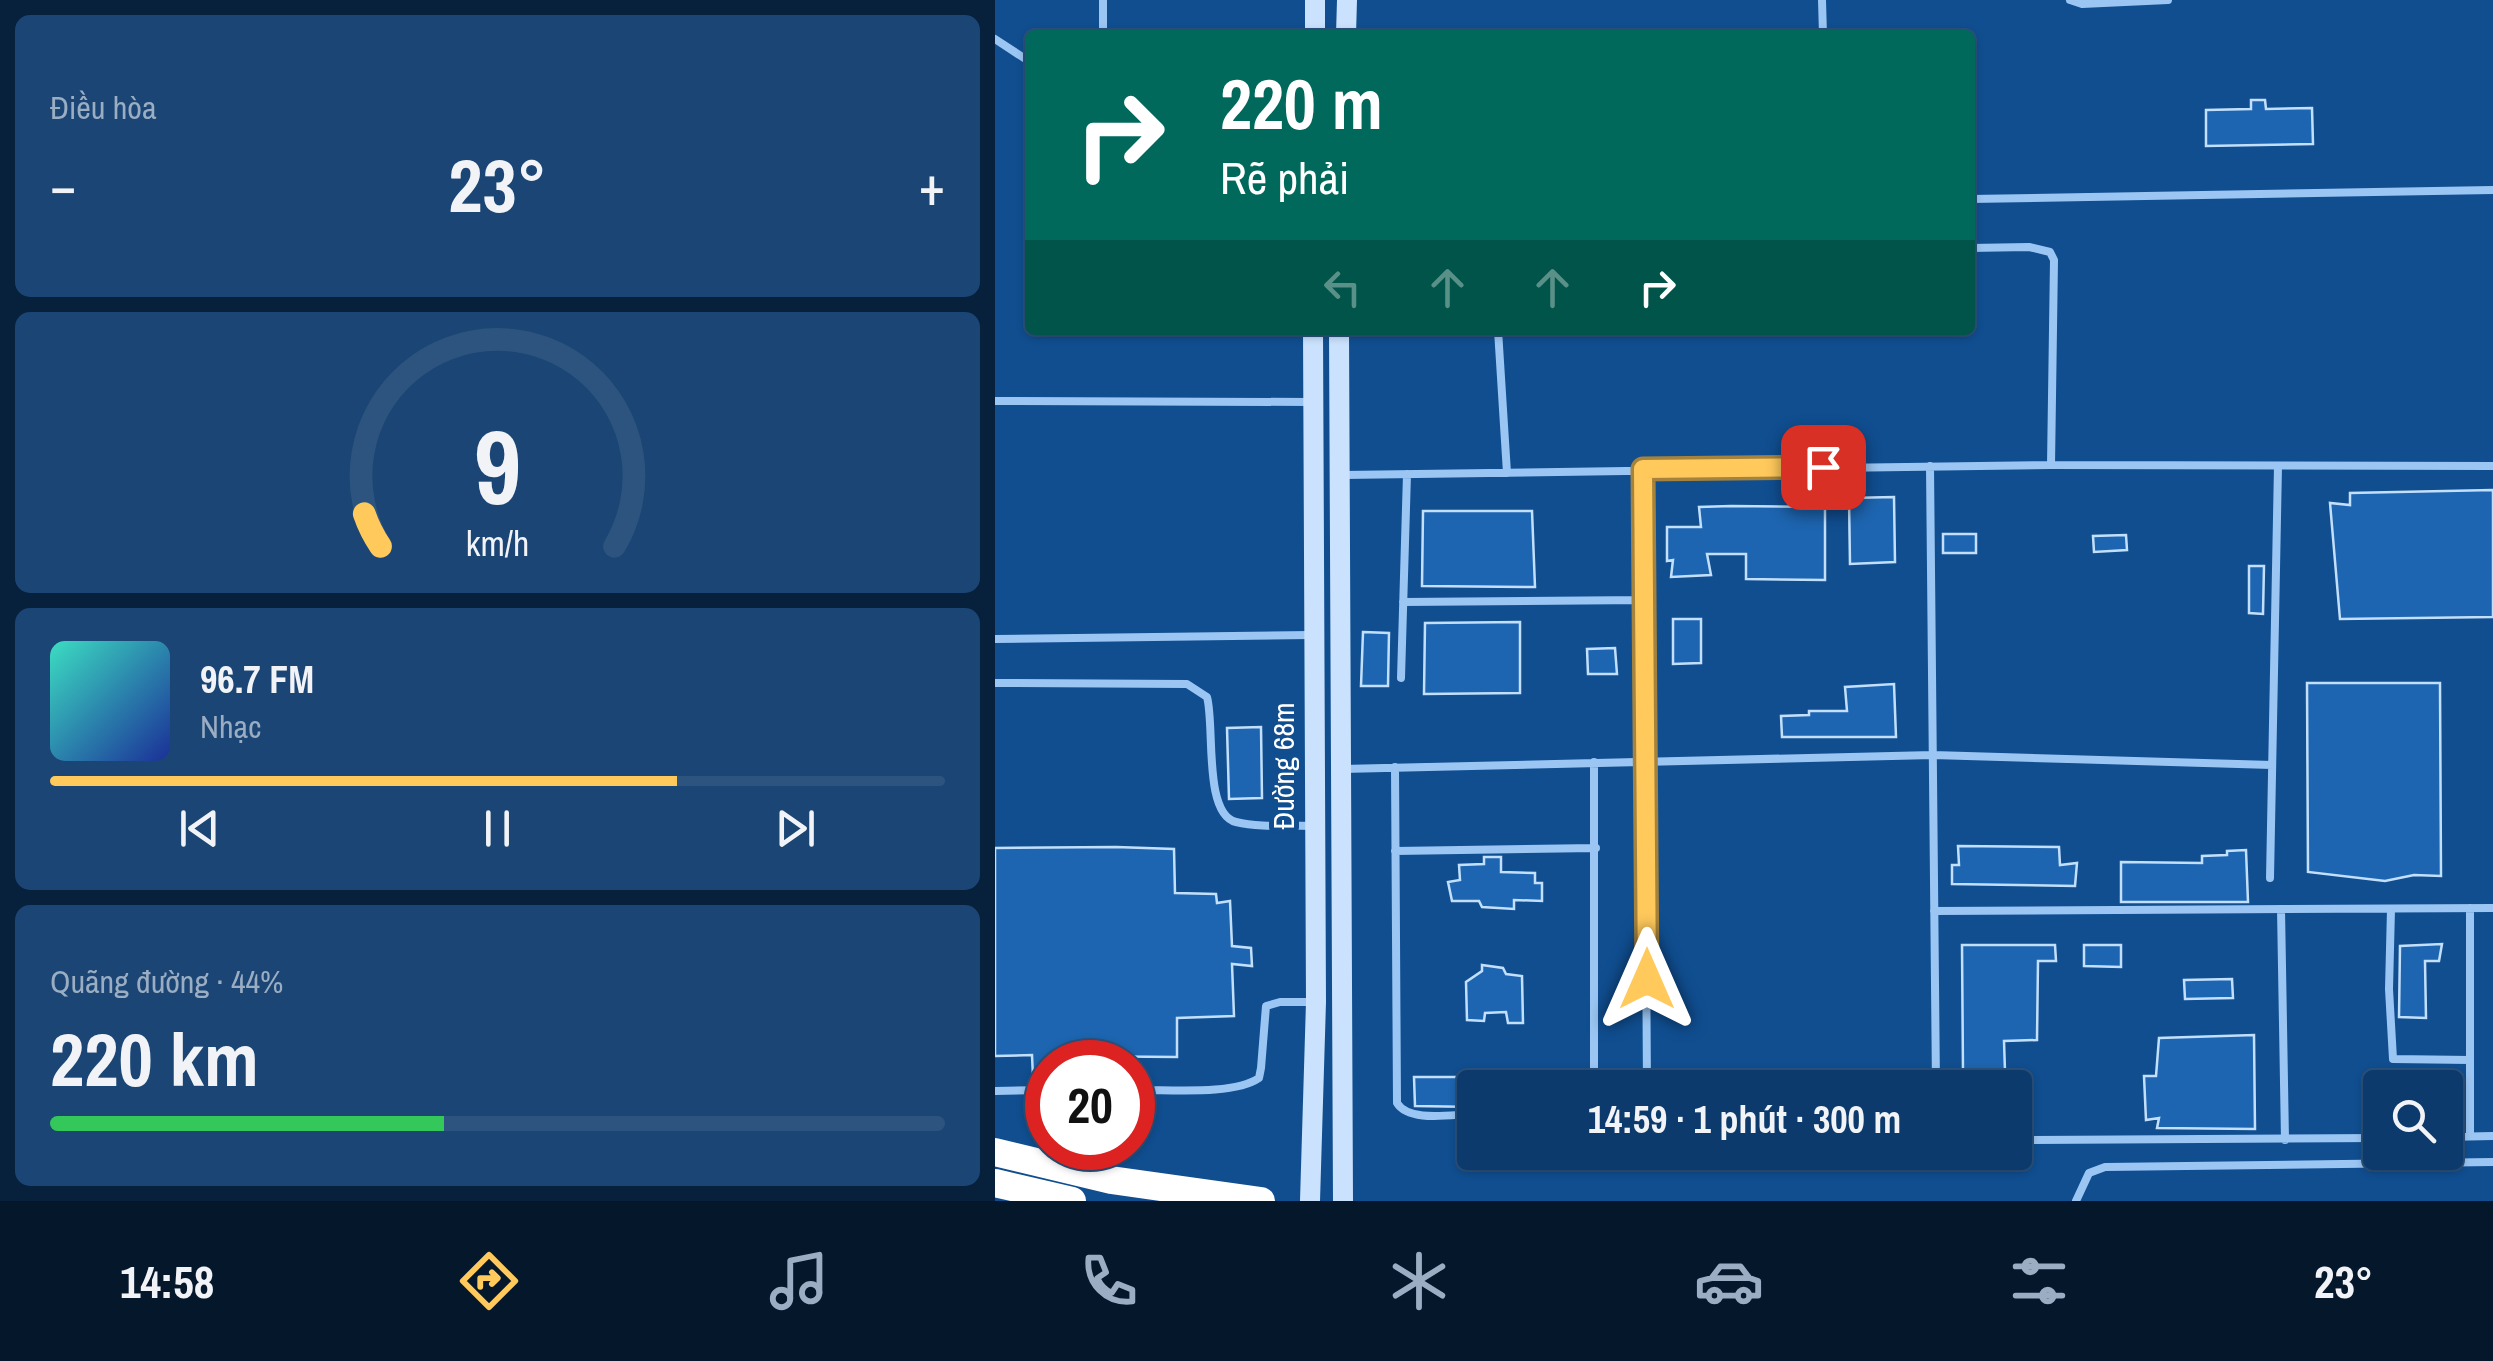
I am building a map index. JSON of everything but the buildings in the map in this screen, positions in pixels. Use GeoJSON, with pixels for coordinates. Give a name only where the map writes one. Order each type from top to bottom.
{"type":"FeatureCollection","features":[{"type":"Feature","properties":{"kind":"highway"},"geometry":{"type":"LineString","coordinates":[[995,1152],[1111,1180],[1261,1201]]}},
{"type":"Feature","properties":{"kind":"highway"},"geometry":{"type":"LineString","coordinates":[[995,1182],[1072,1201]]}},
{"type":"Feature","properties":{"kind":"street"},"geometry":{"type":"LineString","coordinates":[[1315,0],[1315,30]]}},
{"type":"Feature","properties":{"kind":"street"},"geometry":{"type":"LineString","coordinates":[[1347,0],[1347,30]]}},
{"type":"Feature","properties":{"kind":"street","name":"Đường 68m"},"geometry":{"type":"LineString","coordinates":[[1310,1201],[1316,1002],[1313,335]]}},
{"type":"Feature","properties":{"kind":"street"},"geometry":{"type":"LineString","coordinates":[[1339,335],[1343,1201]]}},
{"type":"Feature","properties":{"kind":"lane"},"geometry":{"type":"LineString","coordinates":[[1103,0],[1103,30]]}},
{"type":"Feature","properties":{"kind":"lane"},"geometry":{"type":"LineString","coordinates":[[1823,0],[1823,30]]}},
{"type":"Feature","properties":{"kind":"lane"},"geometry":{"type":"LineString","coordinates":[[2070,0],[2082,4],[2168,0]]}},
{"type":"Feature","properties":{"kind":"lane"},"geometry":{"type":"LineString","coordinates":[[995,40],[1025,59]]}},
{"type":"Feature","properties":{"kind":"lane"},"geometry":{"type":"LineString","coordinates":[[1975,199],[2493,190]]}},
{"type":"Feature","properties":{"kind":"lane"},"geometry":{"type":"LineString","coordinates":[[1975,248],[2029,246],[2049,252],[2054,260],[2051,465]]}},
{"type":"Feature","properties":{"kind":"lane"},"geometry":{"type":"LineString","coordinates":[[1497,335],[1507,473]]}},
{"type":"Feature","properties":{"kind":"lane"},"geometry":{"type":"LineString","coordinates":[[995,401],[1313,402]]}},
{"type":"Feature","properties":{"kind":"lane"},"geometry":{"type":"LineString","coordinates":[[1339,475],[2051,465],[2493,466]]}},
{"type":"Feature","properties":{"kind":"lane"},"geometry":{"type":"LineString","coordinates":[[1931,466],[1936,1070]]}},
{"type":"Feature","properties":{"kind":"lane"},"geometry":{"type":"LineString","coordinates":[[2271,878],[2277,466]]}},
{"type":"Feature","properties":{"kind":"lane"},"geometry":{"type":"LineString","coordinates":[[1643,469],[1647,1070]]}},
{"type":"Feature","properties":{"kind":"lane"},"geometry":{"type":"LineString","coordinates":[[1401,678],[1407,474]]}},
{"type":"Feature","properties":{"kind":"lane"},"geometry":{"type":"LineString","coordinates":[[1403,602],[1644,600]]}},
{"type":"Feature","properties":{"kind":"lane"},"geometry":{"type":"LineString","coordinates":[[995,639],[1314,635]]}},
{"type":"Feature","properties":{"kind":"lane"},"geometry":{"type":"LineString","coordinates":[[995,683],[1187,684],[1207,698],[1213,777],[1223,813],[1235,822],[1315,826]]}},
{"type":"Feature","properties":{"kind":"lane"},"geometry":{"type":"LineString","coordinates":[[1341,769],[1933,755],[2272,765]]}},
{"type":"Feature","properties":{"kind":"lane"},"geometry":{"type":"LineString","coordinates":[[1594,762],[1594,1070]]}},
{"type":"Feature","properties":{"kind":"lane"},"geometry":{"type":"LineString","coordinates":[[1395,768],[1397,1102],[1401,1110],[1411,1114],[1457,1114]]}},
{"type":"Feature","properties":{"kind":"lane"},"geometry":{"type":"LineString","coordinates":[[1395,851],[1596,848]]}},
{"type":"Feature","properties":{"kind":"lane"},"geometry":{"type":"LineString","coordinates":[[2391,908],[2389,990],[2393,1059],[2470,1060]]}},
{"type":"Feature","properties":{"kind":"lane"},"geometry":{"type":"LineString","coordinates":[[2469,908],[2470,1136]]}},
{"type":"Feature","properties":{"kind":"lane"},"geometry":{"type":"LineString","coordinates":[[1934,911],[2493,908]]}},
{"type":"Feature","properties":{"kind":"lane"},"geometry":{"type":"LineString","coordinates":[[2281,909],[2285,1140]]}},
{"type":"Feature","properties":{"kind":"lane"},"geometry":{"type":"LineString","coordinates":[[1155,1089],[1235,1087],[1253,1082],[1259,1078],[1261,1068],[1266,1006],[1316,1002]]}},
{"type":"Feature","properties":{"kind":"lane"},"geometry":{"type":"LineString","coordinates":[[995,1090],[1025,1090]]}},
{"type":"Feature","properties":{"kind":"lane"},"geometry":{"type":"LineString","coordinates":[[2463,1136],[2493,1136]]}},
{"type":"Feature","properties":{"kind":"lane"},"geometry":{"type":"LineString","coordinates":[[2032,1140],[2363,1138]]}},
{"type":"Feature","properties":{"kind":"lane"},"geometry":{"type":"LineString","coordinates":[[2076,1201],[2089,1173],[2105,1166],[2493,1162]]}},
{"type":"Feature","properties":{"kind":"route"},"geometry":{"type":"LineString","coordinates":[[1647,979],[1643,469],[1823,467]]}}]}
